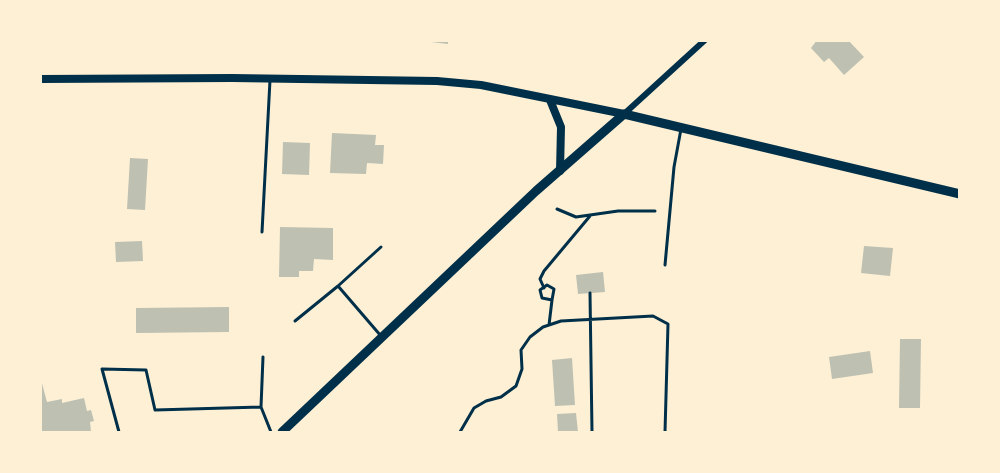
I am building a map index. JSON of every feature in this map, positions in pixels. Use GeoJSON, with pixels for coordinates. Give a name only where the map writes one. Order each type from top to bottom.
{"type":"FeatureCollection","features":[{"type":"Feature","properties":{"kind":"main road"},"geometry":{"type":"LineString","coordinates":[[282,432],[560,171],[624,114],[960,194]]}},
{"type":"Feature","properties":{"kind":"street"},"geometry":{"type":"LineString","coordinates":[[40,79],[270,78],[437,81],[481,85],[624,114],[705,40]]}},
{"type":"Feature","properties":{"kind":"street"},"geometry":{"type":"LineString","coordinates":[[550,100],[561,126],[560,171]]}},
{"type":"Feature","properties":{"kind":"lane"},"geometry":{"type":"LineString","coordinates":[[262,232],[270,78]]}},
{"type":"Feature","properties":{"kind":"lane"},"geometry":{"type":"LineString","coordinates":[[664,265],[674,167],[682,127]]}},
{"type":"Feature","properties":{"kind":"lane"},"geometry":{"type":"LineString","coordinates":[[295,321],[381,247]]}},
{"type":"Feature","properties":{"kind":"lane"},"geometry":{"type":"LineString","coordinates":[[338,286],[382,338]]}},
{"type":"Feature","properties":{"kind":"lane"},"geometry":{"type":"LineString","coordinates":[[263,357],[261,407],[271,432]]}},
{"type":"Feature","properties":{"kind":"lane"},"geometry":{"type":"LineString","coordinates":[[119,432],[102,369],[146,370],[155,410],[261,407]]}},
{"type":"Feature","properties":{"kind":"path"},"geometry":{"type":"LineString","coordinates":[[557,209],[576,217],[618,211],[655,211]]}},
{"type":"Feature","properties":{"kind":"path"},"geometry":{"type":"LineString","coordinates":[[544,288],[540,279],[544,271],[590,216]]}},
{"type":"Feature","properties":{"kind":"path"},"geometry":{"type":"LineString","coordinates":[[549,325],[554,290],[548,285],[540,290],[542,298],[552,300]]}},
{"type":"Feature","properties":{"kind":"path"},"geometry":{"type":"LineString","coordinates":[[590,293],[592,432]]}},
{"type":"Feature","properties":{"kind":"path"},"geometry":{"type":"LineString","coordinates":[[460,432],[474,408],[486,401],[501,397],[516,386],[522,369],[521,350],[530,337],[549,325],[561,321],[653,316],[668,324],[665,432]]}},
{"type":"Feature","properties":{"kind":"building"},"geometry":{"type":"Polygon","coordinates":[[[414,40],[448,40],[448,44],[414,40]]]}},
{"type":"Feature","properties":{"kind":"building"},"geometry":{"type":"Polygon","coordinates":[[[817,40],[848,40],[864,57],[844,75],[829,58],[824,62],[811,48],[817,40]]]}},
{"type":"Feature","properties":{"kind":"building"},"geometry":{"type":"Polygon","coordinates":[[[332,133],[376,135],[375,145],[384,145],[383,164],[367,163],[366,174],[330,173],[332,133]]]}},
{"type":"Feature","properties":{"kind":"building"},"geometry":{"type":"Polygon","coordinates":[[[283,142],[310,143],[309,175],[282,174],[283,142]]]}},
{"type":"Feature","properties":{"kind":"building"},"geometry":{"type":"Polygon","coordinates":[[[130,158],[148,159],[145,210],[127,209],[130,158]]]}},
{"type":"Feature","properties":{"kind":"building"},"geometry":{"type":"Polygon","coordinates":[[[280,227],[333,228],[333,260],[314,259],[313,271],[299,271],[299,277],[279,277],[280,227]]]}},
{"type":"Feature","properties":{"kind":"building"},"geometry":{"type":"Polygon","coordinates":[[[142,241],[143,261],[116,262],[115,242],[142,241]]]}},
{"type":"Feature","properties":{"kind":"building"},"geometry":{"type":"Polygon","coordinates":[[[864,246],[893,248],[890,276],[861,273],[864,246]]]}},
{"type":"Feature","properties":{"kind":"building"},"geometry":{"type":"Polygon","coordinates":[[[603,272],[605,292],[578,294],[576,275],[603,272]]]}},
{"type":"Feature","properties":{"kind":"building"},"geometry":{"type":"Polygon","coordinates":[[[229,307],[229,332],[136,333],[136,308],[229,307]]]}},
{"type":"Feature","properties":{"kind":"building"},"geometry":{"type":"Polygon","coordinates":[[[900,339],[921,339],[920,408],[899,408],[900,339]]]}},
{"type":"Feature","properties":{"kind":"building"},"geometry":{"type":"Polygon","coordinates":[[[870,351],[873,373],[832,379],[829,357],[870,351]]]}},
{"type":"Feature","properties":{"kind":"building"},"geometry":{"type":"Polygon","coordinates":[[[572,358],[575,405],[555,406],[552,360],[572,358]]]}},
{"type":"Feature","properties":{"kind":"building"},"geometry":{"type":"Polygon","coordinates":[[[40,376],[47,402],[62,399],[62,403],[84,398],[87,411],[91,410],[94,421],[90,422],[91,432],[40,432],[40,376]]]}},
{"type":"Feature","properties":{"kind":"building"},"geometry":{"type":"Polygon","coordinates":[[[576,413],[578,432],[558,432],[557,414],[576,413]]]}}]}
